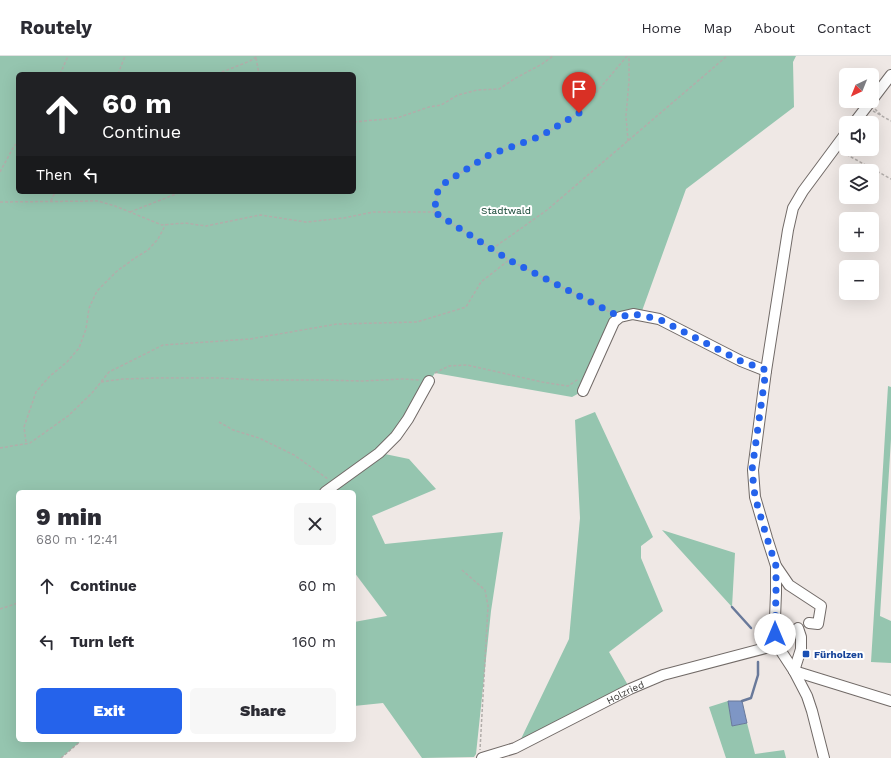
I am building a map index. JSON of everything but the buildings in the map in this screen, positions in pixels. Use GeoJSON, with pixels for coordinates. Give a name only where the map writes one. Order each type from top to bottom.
{"type":"FeatureCollection","features":[{"type":"Feature","properties":{"kind":"street"},"geometry":{"type":"LineString","coordinates":[[879,91],[891,75]]}},
{"type":"Feature","properties":{"kind":"street"},"geometry":{"type":"LineString","coordinates":[[860,116],[866,108]]}},
{"type":"Feature","properties":{"kind":"street"},"geometry":{"type":"LineString","coordinates":[[809,623],[818,624],[821,606],[789,585],[776,566],[755,497],[752,470],[766,370],[788,230],[793,208],[803,191],[839,142]]}},
{"type":"Feature","properties":{"kind":"street"},"geometry":{"type":"LineString","coordinates":[[583,391],[614,322],[620,317],[633,314],[659,319],[741,361],[766,370]]}},
{"type":"Feature","properties":{"kind":"street"},"geometry":{"type":"LineString","coordinates":[[328,490],[379,453],[396,436],[408,419],[429,381]]}},
{"type":"Feature","properties":{"kind":"street"},"geometry":{"type":"LineString","coordinates":[[776,566],[775,629],[777,645],[794,671],[807,696],[824,758]]}},
{"type":"Feature","properties":{"kind":"street"},"geometry":{"type":"LineString","coordinates":[[794,671],[801,649],[801,638],[798,628]]}},
{"type":"Feature","properties":{"kind":"street","name":"Holzried"},"geometry":{"type":"LineString","coordinates":[[481,754],[515,748],[630,689],[662,675],[777,645]]}},
{"type":"Feature","properties":{"kind":"street"},"geometry":{"type":"LineString","coordinates":[[794,671],[891,701]]}},
{"type":"Feature","properties":{"kind":"path"},"geometry":{"type":"LineString","coordinates":[[61,72],[68,56]]}},
{"type":"Feature","properties":{"kind":"path"},"geometry":{"type":"LineString","coordinates":[[119,72],[126,56]]}},
{"type":"Feature","properties":{"kind":"path"},"geometry":{"type":"LineString","coordinates":[[356,122],[396,118],[429,107],[441,105],[458,95],[477,90],[499,89],[553,56]]}},
{"type":"Feature","properties":{"kind":"path"},"geometry":{"type":"LineString","coordinates":[[628,56],[629,81],[626,116],[628,141]]}},
{"type":"Feature","properties":{"kind":"path"},"geometry":{"type":"LineString","coordinates":[[434,212],[438,190],[446,182],[489,155],[541,136],[579,113],[628,56]]}},
{"type":"Feature","properties":{"kind":"path"},"geometry":{"type":"LineString","coordinates":[[492,250],[547,210],[727,56]]}},
{"type":"Feature","properties":{"kind":"path"},"geometry":{"type":"LineString","coordinates":[[221,72],[257,57],[259,72]]}},
{"type":"Feature","properties":{"kind":"path"},"geometry":{"type":"LineString","coordinates":[[876,108],[891,121]]}},
{"type":"Feature","properties":{"kind":"path"},"geometry":{"type":"LineString","coordinates":[[0,172],[16,144]]}},
{"type":"Feature","properties":{"kind":"path"},"geometry":{"type":"LineString","coordinates":[[834,148],[891,179]]}},
{"type":"Feature","properties":{"kind":"path"},"geometry":{"type":"LineString","coordinates":[[51,201],[54,194]]}},
{"type":"Feature","properties":{"kind":"path"},"geometry":{"type":"LineString","coordinates":[[130,212],[175,194]]}},
{"type":"Feature","properties":{"kind":"path"},"geometry":{"type":"LineString","coordinates":[[0,202],[98,201],[162,224],[185,223],[206,226],[260,216],[306,222],[344,218],[373,212],[434,212],[509,260],[620,317]]}},
{"type":"Feature","properties":{"kind":"path"},"geometry":{"type":"LineString","coordinates":[[27,443],[24,427],[36,392],[50,376],[67,362],[79,348],[86,329],[89,308],[96,291],[117,271],[148,250],[158,238],[166,224]]}},
{"type":"Feature","properties":{"kind":"path"},"geometry":{"type":"LineString","coordinates":[[0,448],[30,442],[68,416],[92,393],[108,372],[163,344],[250,339],[337,324],[417,322],[466,307],[481,282],[509,260]]}},
{"type":"Feature","properties":{"kind":"path"},"geometry":{"type":"LineString","coordinates":[[100,382],[158,378],[363,381],[403,379],[429,381],[435,372],[449,366],[467,365],[542,382],[568,386],[577,380],[581,373]]}},
{"type":"Feature","properties":{"kind":"path"},"geometry":{"type":"LineString","coordinates":[[219,422],[233,430],[259,438],[294,455],[336,484]]}},
{"type":"Feature","properties":{"kind":"path"},"geometry":{"type":"LineString","coordinates":[[462,570],[485,590],[488,606],[481,754]]}},
{"type":"Feature","properties":{"kind":"path"},"geometry":{"type":"LineString","coordinates":[[0,609],[16,604]]}},
{"type":"Feature","properties":{"kind":"path"},"geometry":{"type":"LineString","coordinates":[[61,758],[80,742]]}},
{"type":"Feature","properties":{"kind":"green space","name":"Stadtwald"},"geometry":{"type":"Polygon","coordinates":[[[0,56],[796,56],[793,62],[794,107],[686,189],[642,311],[624,312],[583,391],[572,397],[435,373],[380,453],[409,459],[436,489],[372,516],[385,544],[503,532],[491,611],[476,754],[474,757],[422,758],[383,703],[356,706],[356,622],[387,616],[356,575],[356,490],[16,490],[16,742],[80,742],[61,758],[0,758],[0,56]]]}},
{"type":"Feature","properties":{"kind":"green space"},"geometry":{"type":"Polygon","coordinates":[[[888,386],[891,387],[891,439],[880,616],[891,621],[891,663],[871,662],[888,386]]]}},
{"type":"Feature","properties":{"kind":"green space"},"geometry":{"type":"Polygon","coordinates":[[[595,412],[653,537],[641,546],[641,558],[663,611],[609,652],[629,687],[520,741],[569,639],[580,518],[575,420],[595,412]]]}},
{"type":"Feature","properties":{"kind":"green space"},"geometry":{"type":"Polygon","coordinates":[[[662,530],[735,553],[732,607],[662,530]]]}},
{"type":"Feature","properties":{"kind":"green space"},"geometry":{"type":"Polygon","coordinates":[[[728,701],[732,726],[747,723],[755,754],[784,750],[786,758],[726,758],[709,707],[728,701]]]}},
{"type":"Feature","properties":{"kind":"water"},"geometry":{"type":"Polygon","coordinates":[[[728,701],[742,701],[747,723],[732,726],[728,701]]]}},
{"type":"Feature","properties":{"kind":"waterway"},"geometry":{"type":"LineString","coordinates":[[732,607],[751,628]]}},
{"type":"Feature","properties":{"kind":"waterway"},"geometry":{"type":"LineString","coordinates":[[742,701],[751,698],[758,675],[758,662]]}},
{"type":"Feature","properties":{"kind":"place","name":"Fürholzen"},"geometry":{"type":"Point","coordinates":[806,654]}},
{"type":"Feature","properties":{"kind":"route"},"geometry":{"type":"LineString","coordinates":[[579,113],[541,136],[489,155],[446,182],[438,190],[434,212],[509,260],[620,317],[633,314],[659,319],[741,361],[766,370],[752,470],[755,497],[776,566],[775,634]]}}]}
